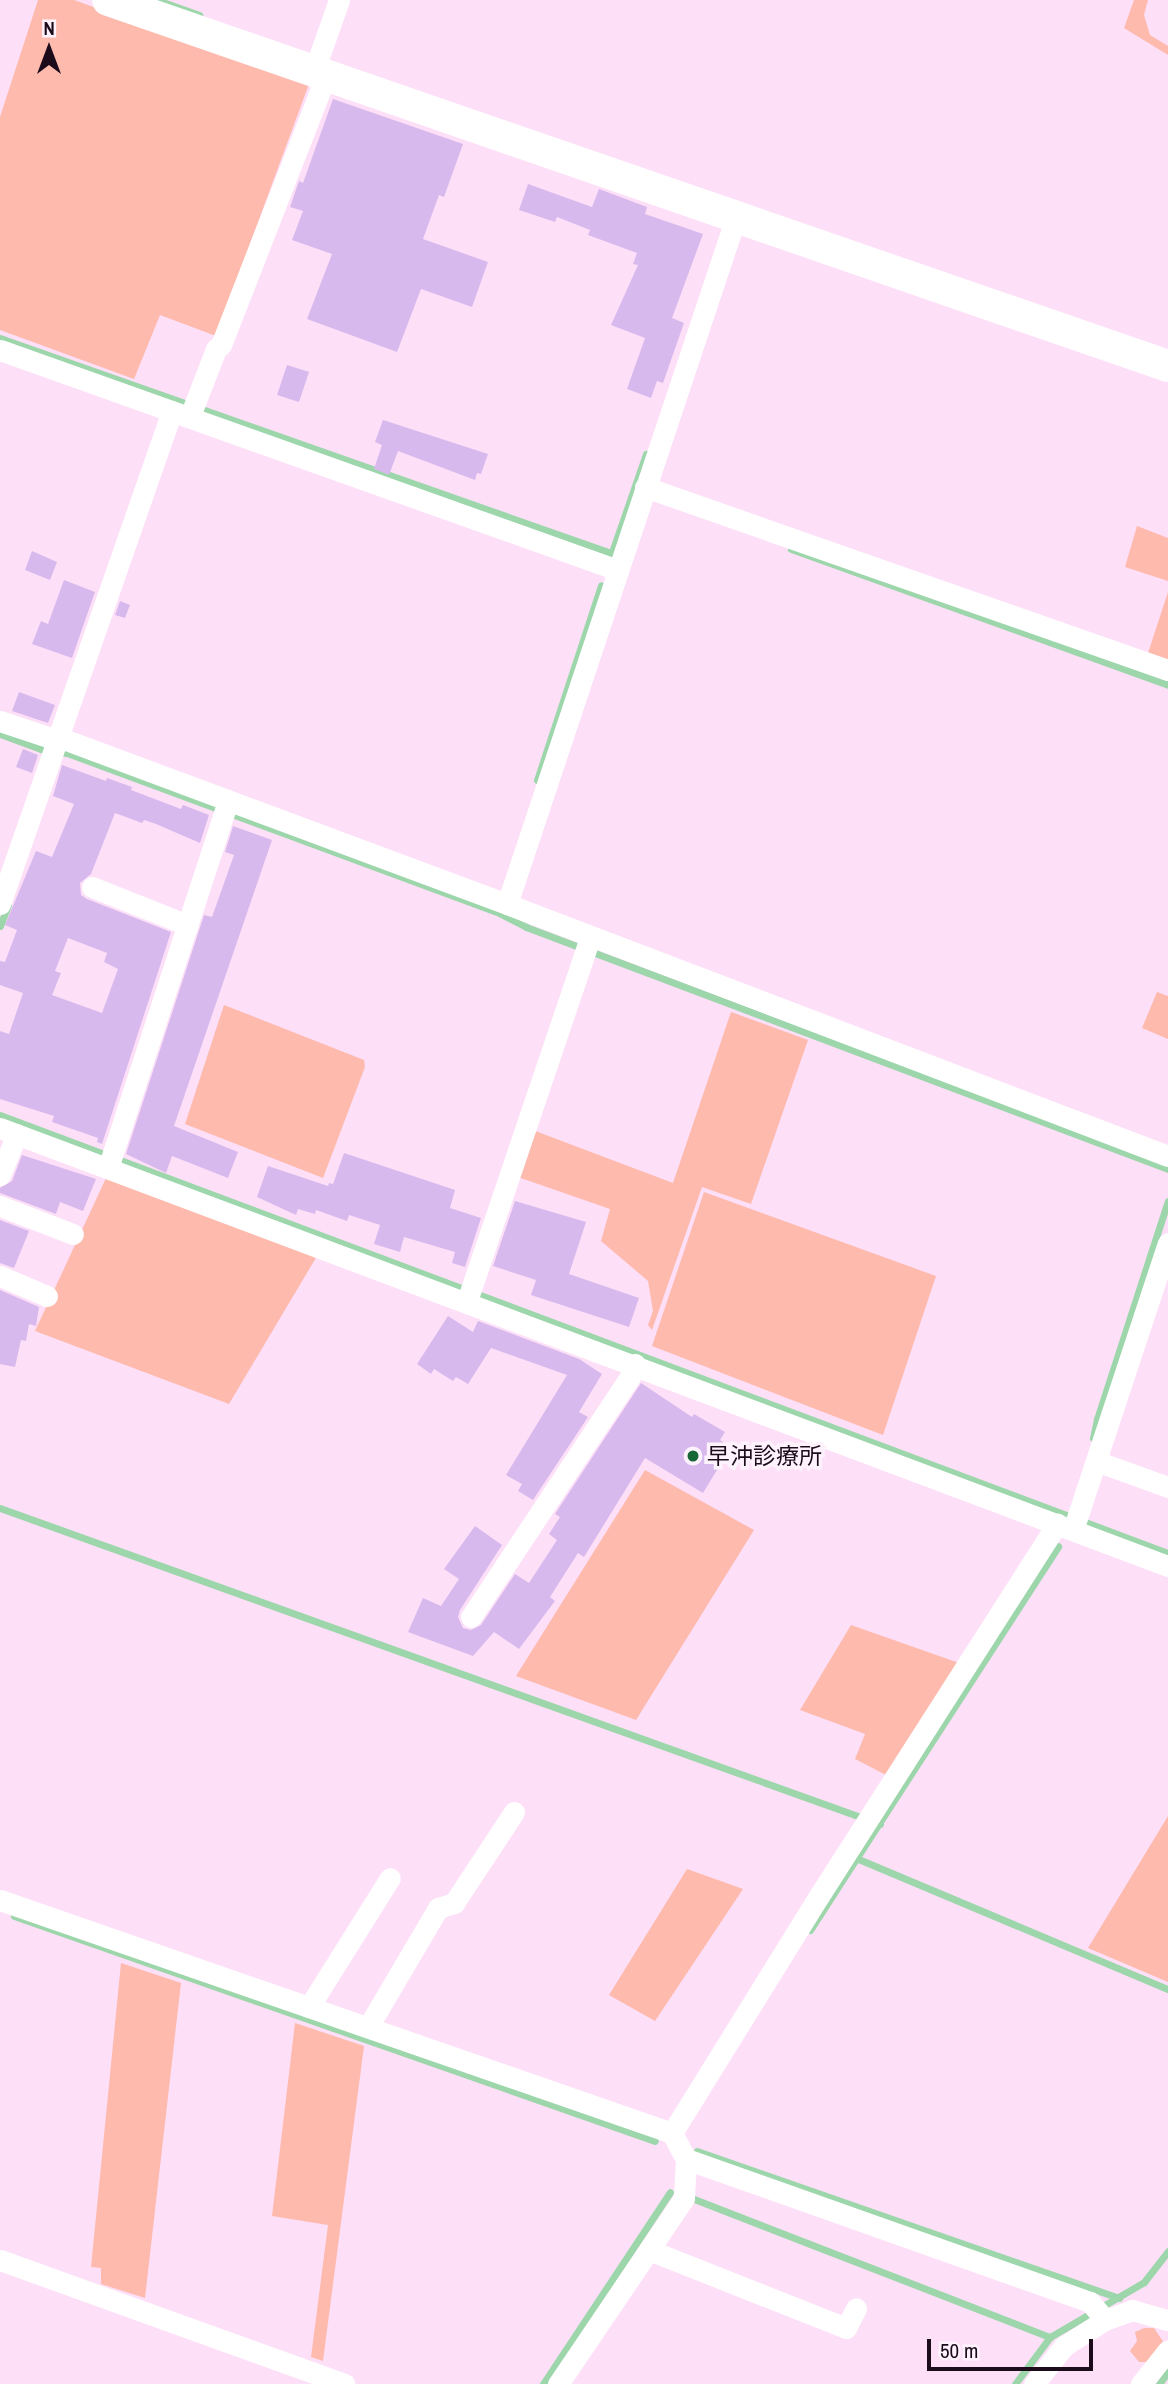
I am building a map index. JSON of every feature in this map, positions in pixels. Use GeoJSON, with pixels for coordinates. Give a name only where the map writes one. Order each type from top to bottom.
{"type":"FeatureCollection","features":[{"type":"Feature","properties":{"kind":"street"},"geometry":{"type":"LineString","coordinates":[[108,0],[1168,366]]}},
{"type":"Feature","properties":{"kind":"street"},"geometry":{"type":"LineString","coordinates":[[0,904],[186,409],[216,349],[221,345],[320,74],[340,0]]}},
{"type":"Feature","properties":{"kind":"street"},"geometry":{"type":"LineString","coordinates":[[507,904],[736,217]]}},
{"type":"Feature","properties":{"kind":"street"},"geometry":{"type":"LineString","coordinates":[[0,350],[186,409],[618,570]]}},
{"type":"Feature","properties":{"kind":"street"},"geometry":{"type":"LineString","coordinates":[[645,487],[1168,670]]}},
{"type":"Feature","properties":{"kind":"street"},"geometry":{"type":"LineString","coordinates":[[0,721],[226,807],[507,904],[587,946],[1168,1156]]}},
{"type":"Feature","properties":{"kind":"street"},"geometry":{"type":"LineString","coordinates":[[111,1161],[226,807]]}},
{"type":"Feature","properties":{"kind":"street"},"geometry":{"type":"LineString","coordinates":[[92,887],[188,925]]}},
{"type":"Feature","properties":{"kind":"street"},"geometry":{"type":"LineString","coordinates":[[469,1294],[587,946]]}},
{"type":"Feature","properties":{"kind":"street"},"geometry":{"type":"LineString","coordinates":[[0,1175],[8,1131],[111,1161],[469,1294],[635,1364],[1071,1523],[1168,1566]]}},
{"type":"Feature","properties":{"kind":"street"},"geometry":{"type":"LineString","coordinates":[[0,1206],[73,1234]]}},
{"type":"Feature","properties":{"kind":"street"},"geometry":{"type":"LineString","coordinates":[[672,2133],[819,1896],[1071,1523],[1096,1461],[1168,1243]]}},
{"type":"Feature","properties":{"kind":"street"},"geometry":{"type":"LineString","coordinates":[[0,1276],[47,1296]]}},
{"type":"Feature","properties":{"kind":"street"},"geometry":{"type":"LineString","coordinates":[[471,1617],[630,1377],[635,1364]]}},
{"type":"Feature","properties":{"kind":"street"},"geometry":{"type":"LineString","coordinates":[[1096,1461],[1168,1488]]}},
{"type":"Feature","properties":{"kind":"street"},"geometry":{"type":"LineString","coordinates":[[368,2027],[438,1908],[454,1903],[514,1812]]}},
{"type":"Feature","properties":{"kind":"street"},"geometry":{"type":"LineString","coordinates":[[309,2007],[390,1878]]}},
{"type":"Feature","properties":{"kind":"street"},"geometry":{"type":"LineString","coordinates":[[0,1900],[672,2133],[686,2159],[684,2198],[558,2384]]}},
{"type":"Feature","properties":{"kind":"street"},"geometry":{"type":"LineString","coordinates":[[686,2159],[1100,2313],[1132,2310],[1168,2320]]}},
{"type":"Feature","properties":{"kind":"street"},"geometry":{"type":"LineString","coordinates":[[649,2250],[846,2328],[856,2308]]}},
{"type":"Feature","properties":{"kind":"street"},"geometry":{"type":"LineString","coordinates":[[0,2260],[344,2384]]}},
{"type":"Feature","properties":{"kind":"street"},"geometry":{"type":"LineString","coordinates":[[1034,2384],[1064,2346],[1100,2313]]}},
{"type":"Feature","properties":{"kind":"street"},"geometry":{"type":"LineString","coordinates":[[1141,2384],[1168,2350]]}},
{"type":"Feature","properties":{"kind":"shaded area"},"geometry":{"type":"Polygon","coordinates":[[[38,0],[74,0],[309,84],[216,336],[160,315],[134,379],[0,330],[0,117],[38,0]]]}},
{"type":"Feature","properties":{"kind":"shaded area"},"geometry":{"type":"Polygon","coordinates":[[[1134,0],[1148,0],[1144,15],[1150,35],[1168,46],[1168,55],[1124,28],[1134,0]]]}},
{"type":"Feature","properties":{"kind":"shaded area"},"geometry":{"type":"Polygon","coordinates":[[[1137,526],[1168,538],[1168,581],[1125,567],[1137,526]]]}},
{"type":"Feature","properties":{"kind":"shaded area"},"geometry":{"type":"Polygon","coordinates":[[[1168,592],[1168,661],[1148,653],[1168,592]]]}},
{"type":"Feature","properties":{"kind":"shaded area"},"geometry":{"type":"Polygon","coordinates":[[[1157,992],[1168,996],[1168,1039],[1142,1028],[1157,992]]]}},
{"type":"Feature","properties":{"kind":"shaded area"},"geometry":{"type":"Polygon","coordinates":[[[224,1005],[364,1060],[365,1067],[323,1178],[185,1124],[224,1005]]]}},
{"type":"Feature","properties":{"kind":"shaded area"},"geometry":{"type":"Polygon","coordinates":[[[731,1012],[808,1040],[751,1204],[702,1187],[652,1330],[648,1325],[653,1311],[648,1281],[601,1241],[610,1209],[515,1176],[530,1129],[673,1183],[731,1012]]]}},
{"type":"Feature","properties":{"kind":"shaded area"},"geometry":{"type":"Polygon","coordinates":[[[107,1176],[317,1256],[229,1404],[35,1331],[107,1176]]]}},
{"type":"Feature","properties":{"kind":"shaded area"},"geometry":{"type":"Polygon","coordinates":[[[704,1192],[936,1276],[883,1435],[652,1346],[704,1192]]]}},
{"type":"Feature","properties":{"kind":"shaded area"},"geometry":{"type":"Polygon","coordinates":[[[645,1470],[754,1530],[636,1720],[516,1676],[645,1470]]]}},
{"type":"Feature","properties":{"kind":"shaded area"},"geometry":{"type":"Polygon","coordinates":[[[851,1625],[959,1663],[888,1776],[855,1759],[865,1734],[800,1710],[851,1625]]]}},
{"type":"Feature","properties":{"kind":"shaded area"},"geometry":{"type":"Polygon","coordinates":[[[1168,1816],[1168,1982],[1088,1948],[1168,1816]]]}},
{"type":"Feature","properties":{"kind":"shaded area"},"geometry":{"type":"Polygon","coordinates":[[[687,1869],[743,1889],[655,2021],[609,1995],[687,1869]]]}},
{"type":"Feature","properties":{"kind":"shaded area"},"geometry":{"type":"Polygon","coordinates":[[[121,1963],[181,1983],[145,2298],[101,2284],[101,2268],[91,2267],[121,1963]]]}},
{"type":"Feature","properties":{"kind":"shaded area"},"geometry":{"type":"Polygon","coordinates":[[[295,2023],[364,2046],[323,2361],[311,2357],[328,2225],[272,2216],[295,2023]]]}},
{"type":"Feature","properties":{"kind":"shaded area"},"geometry":{"type":"Polygon","coordinates":[[[1154,2328],[1164,2343],[1149,2362],[1139,2362],[1130,2351],[1137,2341],[1135,2332],[1154,2328]]]}},
{"type":"Feature","properties":{"kind":"building"},"geometry":{"type":"Polygon","coordinates":[[[333,99],[463,144],[444,197],[439,195],[423,239],[488,262],[472,307],[421,289],[397,352],[307,319],[332,254],[292,240],[303,211],[290,207],[299,181],[303,183],[333,99]]]}},
{"type":"Feature","properties":{"kind":"building"},"geometry":{"type":"Polygon","coordinates":[[[528,184],[592,207],[599,189],[647,207],[645,214],[703,234],[672,318],[684,323],[663,383],[657,381],[651,398],[627,389],[645,338],[611,325],[638,265],[633,264],[637,253],[588,235],[590,230],[557,217],[555,222],[519,210],[528,184]]]}},
{"type":"Feature","properties":{"kind":"building"},"geometry":{"type":"Polygon","coordinates":[[[287,365],[309,372],[299,402],[277,395],[287,365]]]}},
{"type":"Feature","properties":{"kind":"building"},"geometry":{"type":"Polygon","coordinates":[[[383,420],[488,454],[481,474],[477,473],[475,480],[398,451],[389,475],[374,469],[382,445],[375,442],[383,420]]]}},
{"type":"Feature","properties":{"kind":"building"},"geometry":{"type":"Polygon","coordinates":[[[32,551],[57,562],[50,580],[25,570],[32,551]]]}},
{"type":"Feature","properties":{"kind":"building"},"geometry":{"type":"Polygon","coordinates":[[[64,580],[95,592],[72,658],[32,644],[41,621],[48,624],[64,580]]]}},
{"type":"Feature","properties":{"kind":"building"},"geometry":{"type":"Polygon","coordinates":[[[120,601],[130,605],[125,618],[115,615],[120,601]]]}},
{"type":"Feature","properties":{"kind":"building"},"geometry":{"type":"Polygon","coordinates":[[[19,692],[55,705],[48,723],[12,711],[19,692]]]}},
{"type":"Feature","properties":{"kind":"building"},"geometry":{"type":"Polygon","coordinates":[[[23,749],[38,755],[32,773],[16,767],[23,749]]]}},
{"type":"Feature","properties":{"kind":"building"},"geometry":{"type":"Polygon","coordinates":[[[62,765],[132,787],[131,790],[181,809],[183,805],[209,815],[200,843],[156,824],[144,820],[142,823],[115,813],[91,874],[80,883],[81,895],[87,899],[171,932],[102,1144],[97,1142],[98,1138],[52,1122],[54,1116],[0,1099],[0,1031],[9,1034],[23,993],[0,985],[0,961],[5,962],[17,930],[5,925],[36,851],[52,857],[74,804],[53,796],[62,765]],[[68,938],[55,971],[61,973],[52,995],[102,1013],[118,969],[104,962],[107,953],[68,938]]]}},
{"type":"Feature","properties":{"kind":"building"},"geometry":{"type":"Polygon","coordinates":[[[233,826],[272,840],[174,1126],[238,1152],[228,1178],[172,1156],[166,1173],[126,1154],[204,915],[212,917],[234,855],[225,852],[233,826]]]}},
{"type":"Feature","properties":{"kind":"building"},"geometry":{"type":"Polygon","coordinates":[[[344,1153],[455,1190],[450,1208],[481,1218],[465,1267],[452,1263],[455,1252],[404,1237],[400,1252],[374,1244],[380,1225],[349,1215],[347,1221],[316,1210],[315,1214],[298,1209],[296,1215],[257,1197],[268,1166],[328,1186],[329,1183],[333,1184],[344,1153]]]}},
{"type":"Feature","properties":{"kind":"building"},"geometry":{"type":"Polygon","coordinates":[[[22,1155],[96,1179],[83,1211],[60,1202],[56,1214],[0,1193],[0,1188],[12,1181],[22,1155]]]}},
{"type":"Feature","properties":{"kind":"building"},"geometry":{"type":"Polygon","coordinates":[[[515,1201],[586,1222],[569,1274],[639,1298],[629,1327],[531,1295],[536,1280],[493,1266],[515,1201]]]}},
{"type":"Feature","properties":{"kind":"building"},"geometry":{"type":"Polygon","coordinates":[[[0,1220],[29,1231],[14,1268],[0,1263],[0,1220]]]}},
{"type":"Feature","properties":{"kind":"building"},"geometry":{"type":"Polygon","coordinates":[[[0,1290],[39,1307],[36,1326],[29,1324],[26,1341],[21,1340],[15,1367],[0,1364],[0,1290]]]}},
{"type":"Feature","properties":{"kind":"building"},"geometry":{"type":"Polygon","coordinates":[[[448,1316],[473,1332],[478,1321],[579,1359],[602,1374],[579,1412],[588,1417],[533,1500],[518,1491],[522,1484],[506,1475],[567,1375],[491,1348],[468,1384],[456,1377],[453,1381],[434,1369],[431,1374],[417,1364],[448,1316]]]}},
{"type":"Feature","properties":{"kind":"building"},"geometry":{"type":"Polygon","coordinates":[[[641,1383],[692,1417],[694,1414],[725,1432],[720,1440],[731,1447],[703,1493],[645,1458],[584,1557],[578,1553],[550,1597],[555,1601],[519,1649],[494,1632],[473,1656],[408,1632],[423,1598],[441,1606],[459,1579],[444,1569],[475,1526],[502,1545],[460,1610],[458,1617],[463,1628],[471,1630],[481,1625],[515,1574],[529,1583],[557,1540],[549,1534],[560,1517],[555,1514],[641,1383]]]}},
{"type":"Feature","properties":{"kind":"waterway"},"geometry":{"type":"LineString","coordinates":[[157,0],[199,15]]}},
{"type":"Feature","properties":{"kind":"waterway"},"geometry":{"type":"LineString","coordinates":[[0,338],[611,553]]}},
{"type":"Feature","properties":{"kind":"waterway"},"geometry":{"type":"LineString","coordinates":[[611,555],[646,454]]}},
{"type":"Feature","properties":{"kind":"waterway"},"geometry":{"type":"LineString","coordinates":[[791,549],[1168,685]]}},
{"type":"Feature","properties":{"kind":"waterway"},"geometry":{"type":"LineString","coordinates":[[537,780],[601,585]]}},
{"type":"Feature","properties":{"kind":"waterway"},"geometry":{"type":"LineString","coordinates":[[0,734],[41,749],[67,753],[495,911],[526,927],[1168,1169]]}},
{"type":"Feature","properties":{"kind":"waterway"},"geometry":{"type":"LineString","coordinates":[[0,926],[8,905]]}},
{"type":"Feature","properties":{"kind":"waterway"},"geometry":{"type":"LineString","coordinates":[[0,1115],[1168,1553]]}},
{"type":"Feature","properties":{"kind":"waterway"},"geometry":{"type":"LineString","coordinates":[[1093,1438],[1168,1201]]}},
{"type":"Feature","properties":{"kind":"waterway"},"geometry":{"type":"LineString","coordinates":[[0,1508],[880,1824]]}},
{"type":"Feature","properties":{"kind":"waterway"},"geometry":{"type":"LineString","coordinates":[[810,1930],[1058,1546]]}},
{"type":"Feature","properties":{"kind":"waterway"},"geometry":{"type":"LineString","coordinates":[[856,1858],[1168,1989]]}},
{"type":"Feature","properties":{"kind":"waterway"},"geometry":{"type":"LineString","coordinates":[[14,1916],[655,2141]]}},
{"type":"Feature","properties":{"kind":"waterway"},"geometry":{"type":"LineString","coordinates":[[697,2151],[1119,2298]]}},
{"type":"Feature","properties":{"kind":"waterway"},"geometry":{"type":"LineString","coordinates":[[543,2384],[670,2192]]}},
{"type":"Feature","properties":{"kind":"waterway"},"geometry":{"type":"LineString","coordinates":[[694,2199],[1050,2337]]}},
{"type":"Feature","properties":{"kind":"waterway"},"geometry":{"type":"LineString","coordinates":[[1015,2384],[1050,2337],[1144,2282],[1168,2251]]}},
{"type":"Feature","properties":{"kind":"waterway"},"geometry":{"type":"LineString","coordinates":[[1159,2384],[1168,2372]]}},
{"type":"Feature","properties":{"kind":"place","name":"早沖診療所"},"geometry":{"type":"Point","coordinates":[693,1456]}}]}
